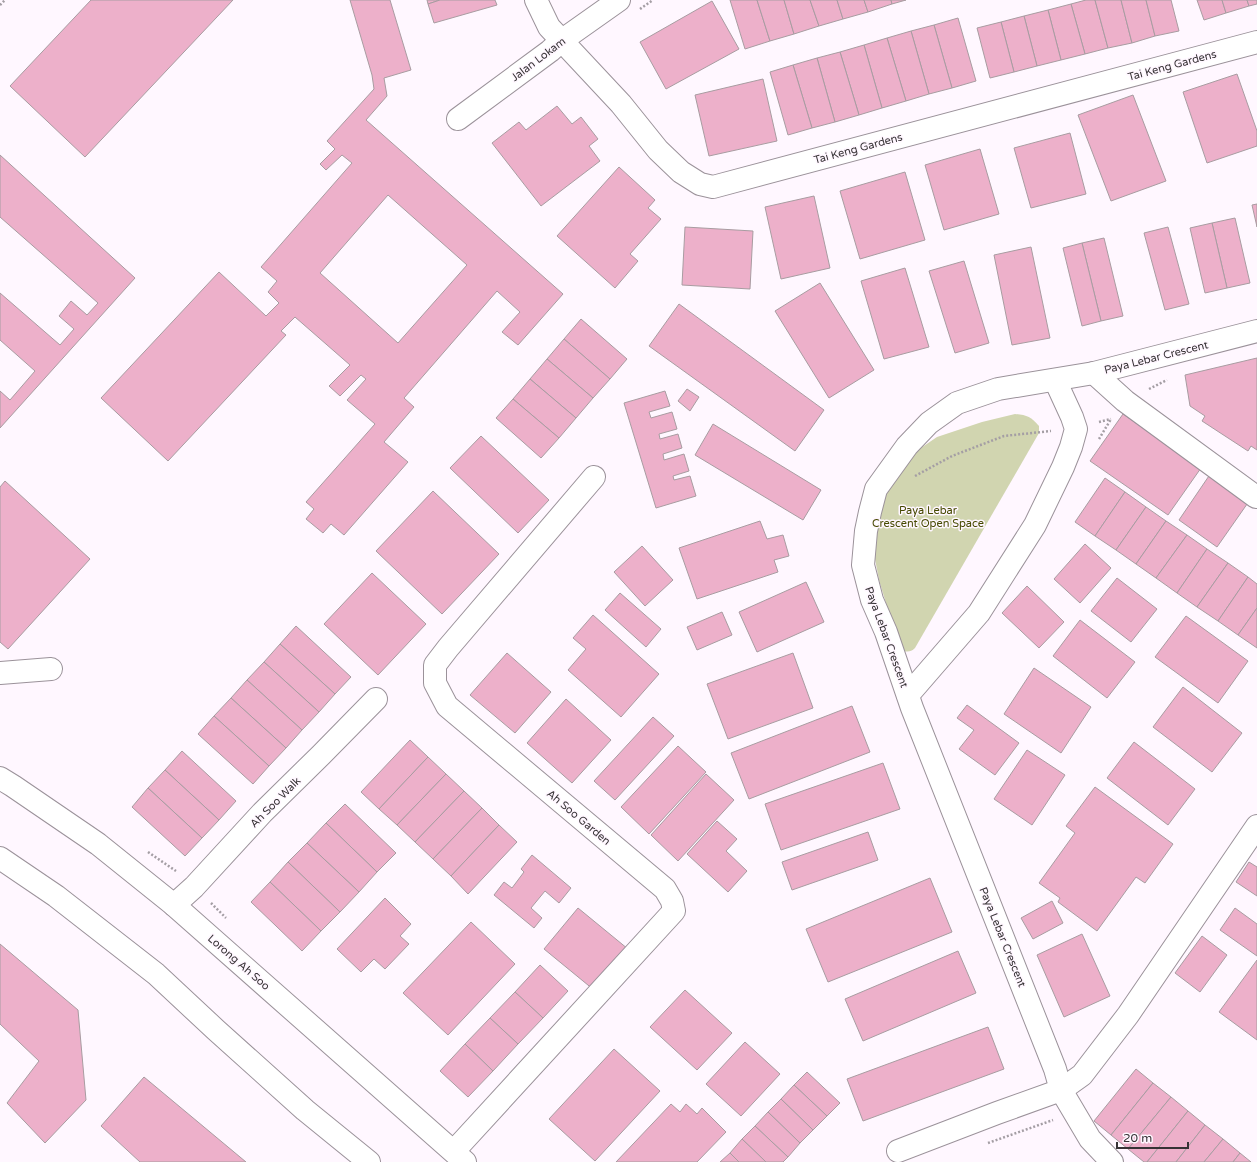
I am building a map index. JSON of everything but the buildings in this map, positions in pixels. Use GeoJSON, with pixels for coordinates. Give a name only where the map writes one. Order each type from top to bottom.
{"type":"FeatureCollection","features":[{"type":"Feature","properties":{"kind":"street","name":"Tai Keng Gardens"},"geometry":{"type":"LineString","coordinates":[[536,0],[549,27],[621,104],[658,150],[681,172],[700,184],[713,187],[1257,42]]}},
{"type":"Feature","properties":{"kind":"street","name":"Jalan Lokam"},"geometry":{"type":"LineString","coordinates":[[458,120],[550,51],[561,41],[619,0]]}},
{"type":"Feature","properties":{"kind":"street","name":"Paya Lebar Crescent"},"geometry":{"type":"LineString","coordinates":[[1112,1162],[1090,1139],[1062,1090],[918,723],[886,632],[872,600],[864,565],[866,531],[876,489],[900,455],[929,423],[957,403],[998,389],[1094,373],[1257,331]]}},
{"type":"Feature","properties":{"kind":"street"},"geometry":{"type":"LineString","coordinates":[[1094,373],[1125,401],[1256,497]]}},
{"type":"Feature","properties":{"kind":"street"},"geometry":{"type":"LineString","coordinates":[[1055,380],[1076,429]]}},
{"type":"Feature","properties":{"kind":"street","name":"Paya Lebar Crescent"},"geometry":{"type":"LineString","coordinates":[[908,695],[979,613],[1036,525],[1063,467],[1076,429]]}},
{"type":"Feature","properties":{"kind":"street","name":"Ah Soo Garden"},"geometry":{"type":"LineString","coordinates":[[459,1157],[674,911],[666,889],[447,706],[435,683],[435,664],[594,477]]}},
{"type":"Feature","properties":{"kind":"street"},"geometry":{"type":"LineString","coordinates":[[0,674],[51,669]]}},
{"type":"Feature","properties":{"kind":"street","name":"Ah Soo Walk"},"geometry":{"type":"LineString","coordinates":[[174,905],[194,887],[262,813],[376,699]]}},
{"type":"Feature","properties":{"kind":"street","name":"Lorong Ah Soo"},"geometry":{"type":"LineString","coordinates":[[0,778],[98,844],[174,905],[459,1157]]}},
{"type":"Feature","properties":{"kind":"street"},"geometry":{"type":"LineString","coordinates":[[898,1151],[1062,1090],[1082,1075],[1128,1015],[1257,826]]}},
{"type":"Feature","properties":{"kind":"street"},"geometry":{"type":"LineString","coordinates":[[0,858],[56,896],[156,974],[305,1110],[369,1162]]}},
{"type":"Feature","properties":{"kind":"path"},"geometry":{"type":"LineString","coordinates":[[0,5],[5,0]]}},
{"type":"Feature","properties":{"kind":"path"},"geometry":{"type":"LineString","coordinates":[[914,477],[952,456],[1004,436],[1076,429],[1112,419]]}},
{"type":"Feature","properties":{"kind":"path"},"geometry":{"type":"LineString","coordinates":[[987,1144],[1059,1118]]}},
{"type":"Feature","properties":{"kind":"green space","name":"Paya Lebar Crescent Open Space"},"geometry":{"type":"Polygon","coordinates":[[[1015,414],[1026,416],[1034,420],[1039,426],[1039,433],[915,648],[906,652],[903,651],[898,643],[879,580],[871,538],[878,491],[912,454],[937,437],[982,422],[1015,414]]]}}]}
